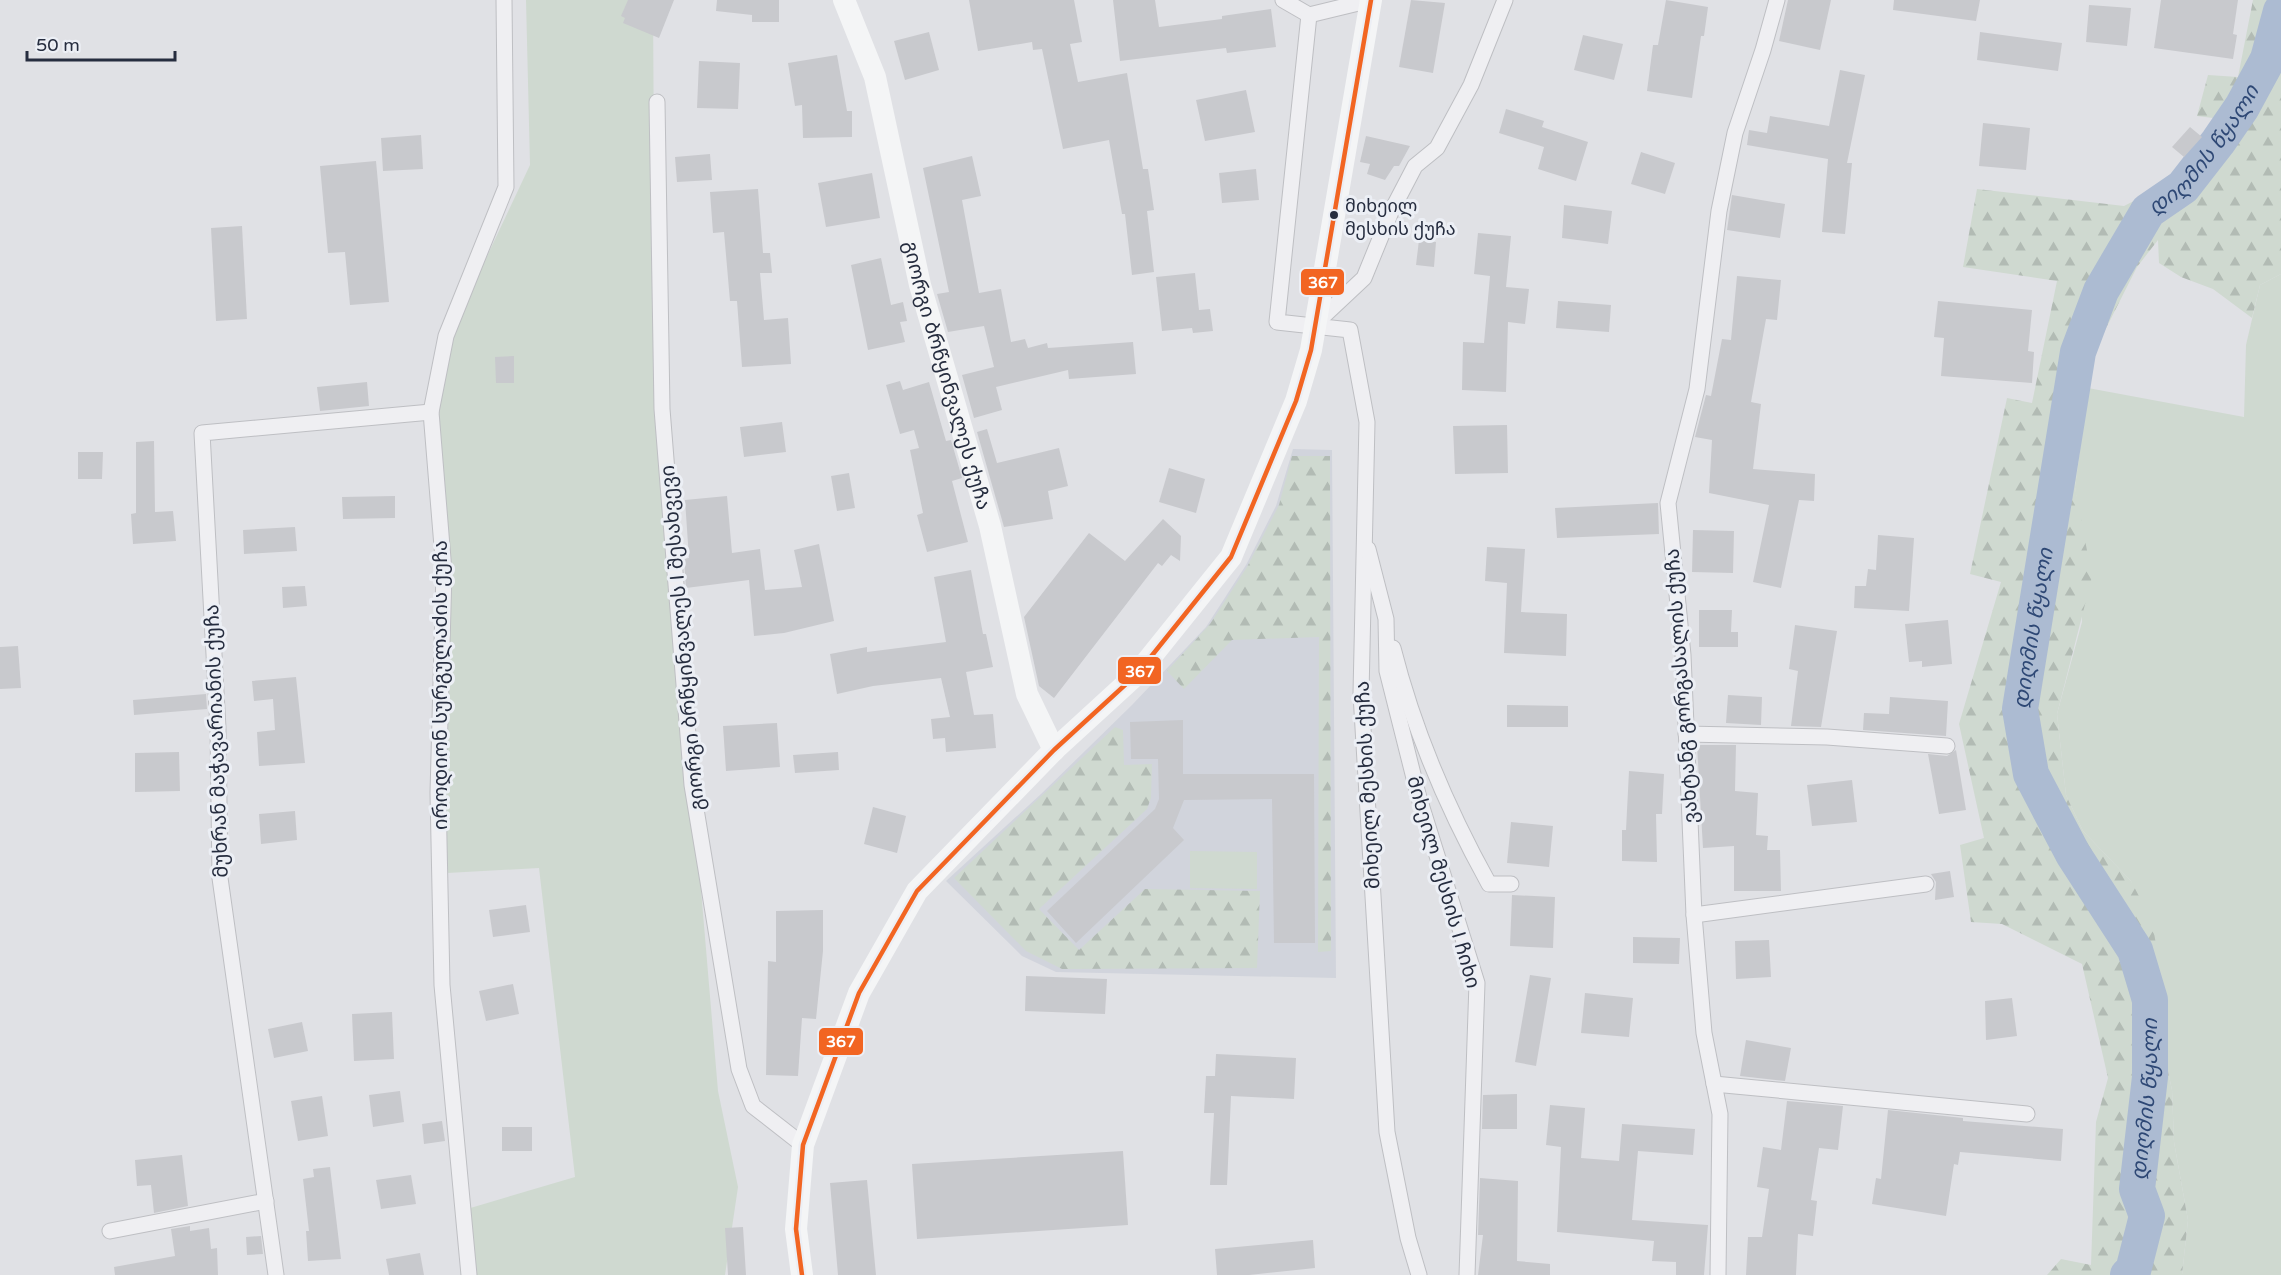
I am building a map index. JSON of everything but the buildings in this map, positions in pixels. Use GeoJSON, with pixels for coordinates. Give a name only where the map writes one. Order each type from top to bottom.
{"type":"FeatureCollection","features":[{"type":"Feature","properties":{"kind":"street","name":"იროდიონ სურგულაძის ქუჩა"},"geometry":{"type":"LineString","coordinates":[[469,1275],[442,985],[438,793],[444,571],[431,412],[446,336],[506,187],[504,0]]}},
{"type":"Feature","properties":{"kind":"street","name":"გიორგი ბრწყინვალეს ქუჩა"},"geometry":{"type":"LineString","coordinates":[[844,0],[875,77],[920,285],[990,526],[1027,694],[1054,750]]}},
{"type":"Feature","properties":{"kind":"street"},"geometry":{"type":"LineString","coordinates":[[802,1275],[796,1228],[803,1144],[859,993],[917,891],[1054,750],[1137,674],[1231,557],[1296,401],[1311,350],[1371,0],[1309,15],[1283,0]]}},
{"type":"Feature","properties":{"kind":"street"},"geometry":{"type":"LineString","coordinates":[[1309,15],[1277,322],[1314,325],[1364,278],[1390,212],[1415,166],[1437,147],[1472,85],[1505,0]]}},
{"type":"Feature","properties":{"kind":"street","name":"ვახტანგ გორგასალის ქუჩა"},"geometry":{"type":"LineString","coordinates":[[1718,1275],[1720,1114],[1704,1033],[1694,915],[1683,655],[1668,503],[1697,389],[1719,211],[1735,133],[1777,0]]}},
{"type":"Feature","properties":{"kind":"street","name":"გიორგი ბრწყინვალეს I შესახვევი"},"geometry":{"type":"LineString","coordinates":[[657,102],[662,409],[692,785],[739,1069],[753,1106],[803,1144]]}},
{"type":"Feature","properties":{"kind":"street","name":"მიხეილ მესხის ქუჩა"},"geometry":{"type":"LineString","coordinates":[[1314,325],[1350,330],[1367,422],[1361,694],[1387,1132],[1408,1238],[1419,1275]]}},
{"type":"Feature","properties":{"kind":"street","name":"მუხრან მაჭავარიანის ქუჩა"},"geometry":{"type":"LineString","coordinates":[[276,1275],[220,878],[218,728],[202,433],[431,412]]}},
{"type":"Feature","properties":{"kind":"street","name":"მიხეილ მესხის I ჩიხი"},"geometry":{"type":"LineString","coordinates":[[1363,530],[1386,619],[1390,683],[1419,798],[1477,983],[1467,1275]]}},
{"type":"Feature","properties":{"kind":"street"},"geometry":{"type":"LineString","coordinates":[[1386,619],[1405,694],[1454,821],[1489,884],[1511,884]]}},
{"type":"Feature","properties":{"kind":"street"},"geometry":{"type":"LineString","coordinates":[[1686,734],[1827,737],[1947,746]]}},
{"type":"Feature","properties":{"kind":"street"},"geometry":{"type":"LineString","coordinates":[[1694,915],[1926,884]]}},
{"type":"Feature","properties":{"kind":"street"},"geometry":{"type":"LineString","coordinates":[[1714,1084],[2027,1114]]}},
{"type":"Feature","properties":{"kind":"street"},"geometry":{"type":"LineString","coordinates":[[110,1231],[266,1201]]}},
{"type":"Feature","properties":{"kind":"shaded area"},"geometry":{"type":"Polygon","coordinates":[[[1293,449],[1332,450],[1336,978],[1056,972],[1022,956],[946,881],[1041,794],[1132,705],[1206,627],[1246,565],[1276,506],[1293,449]]]}},
{"type":"Feature","properties":{"kind":"green space"},"geometry":{"type":"Polygon","coordinates":[[[526,0],[653,0],[655,345],[718,1091],[738,1187],[725,1275],[472,1275],[467,1209],[575,1177],[539,868],[447,873],[438,439],[440,356],[530,165],[526,0]]]}},
{"type":"Feature","properties":{"kind":"green space"},"geometry":{"type":"Polygon","coordinates":[[[2253,0],[2281,0],[2281,274],[2260,285],[2252,318],[2213,289],[2181,277],[2159,263],[2158,240],[2137,267],[2092,356],[2075,487],[2092,577],[2057,714],[2066,795],[2083,831],[2131,881],[2152,921],[2161,974],[2165,1057],[2172,1090],[2174,1142],[2188,1220],[2182,1275],[2047,1275],[2061,1259],[2091,1265],[2096,1122],[2108,1078],[2082,964],[2002,924],[1971,922],[1960,845],[1984,838],[1959,724],[2001,582],[1970,574],[2007,398],[2032,403],[2057,281],[1963,267],[1977,189],[2124,206],[2161,187],[2192,160],[2221,119],[2197,116],[2208,75],[2238,77],[2253,0]]]}},
{"type":"Feature","properties":{"kind":"green space"},"geometry":{"type":"Polygon","coordinates":[[[2281,274],[2281,1275],[2182,1275],[2188,1220],[2174,1142],[2172,1090],[2165,1057],[2161,974],[2131,881],[2083,831],[2066,795],[2057,714],[2082,622],[2079,515],[2075,487],[2088,388],[2244,417],[2246,345],[2260,285],[2281,274]]]}},
{"type":"Feature","properties":{"kind":"green space"},"geometry":{"type":"Polygon","coordinates":[[[1292,456],[1330,456],[1331,951],[1318,952],[1319,637],[1232,640],[1184,689],[1167,671],[1210,624],[1247,567],[1279,505],[1292,456]]]}},
{"type":"Feature","properties":{"kind":"green space"},"geometry":{"type":"Polygon","coordinates":[[[1115,727],[1123,730],[1124,765],[1152,764],[1151,798],[1147,809],[1039,909],[1079,950],[1145,889],[1260,891],[1257,968],[1062,969],[1026,951],[954,878],[1115,727]]]}},
{"type":"Feature","properties":{"kind":"green space"},"geometry":{"type":"Polygon","coordinates":[[[1190,851],[1257,852],[1257,889],[1190,888],[1190,851]]]}},
{"type":"Feature","properties":{"kind":"waterway","name":"დიღმის წყალი"},"geometry":{"type":"LineString","coordinates":[[2128,1275],[2133,1271],[2147,1216],[2137,1189],[2150,1077],[2150,1000],[2135,950],[2073,854],[2031,774],[2020,709],[2078,352],[2101,291],[2148,211],[2183,187],[2242,107],[2268,59],[2281,11]]}},
{"type":"Feature","properties":{"kind":"transit line","name":"367"},"geometry":{"type":"LineString","coordinates":[[802,1275],[796,1229],[803,1145],[859,993],[917,891],[1054,750],[1137,674],[1231,557],[1296,401],[1311,350],[1371,0]]}},
{"type":"Feature","properties":{"kind":"place","name":"მიხეილ მესხის ქუჩა"},"geometry":{"type":"Point","coordinates":[1334,215]}}]}
